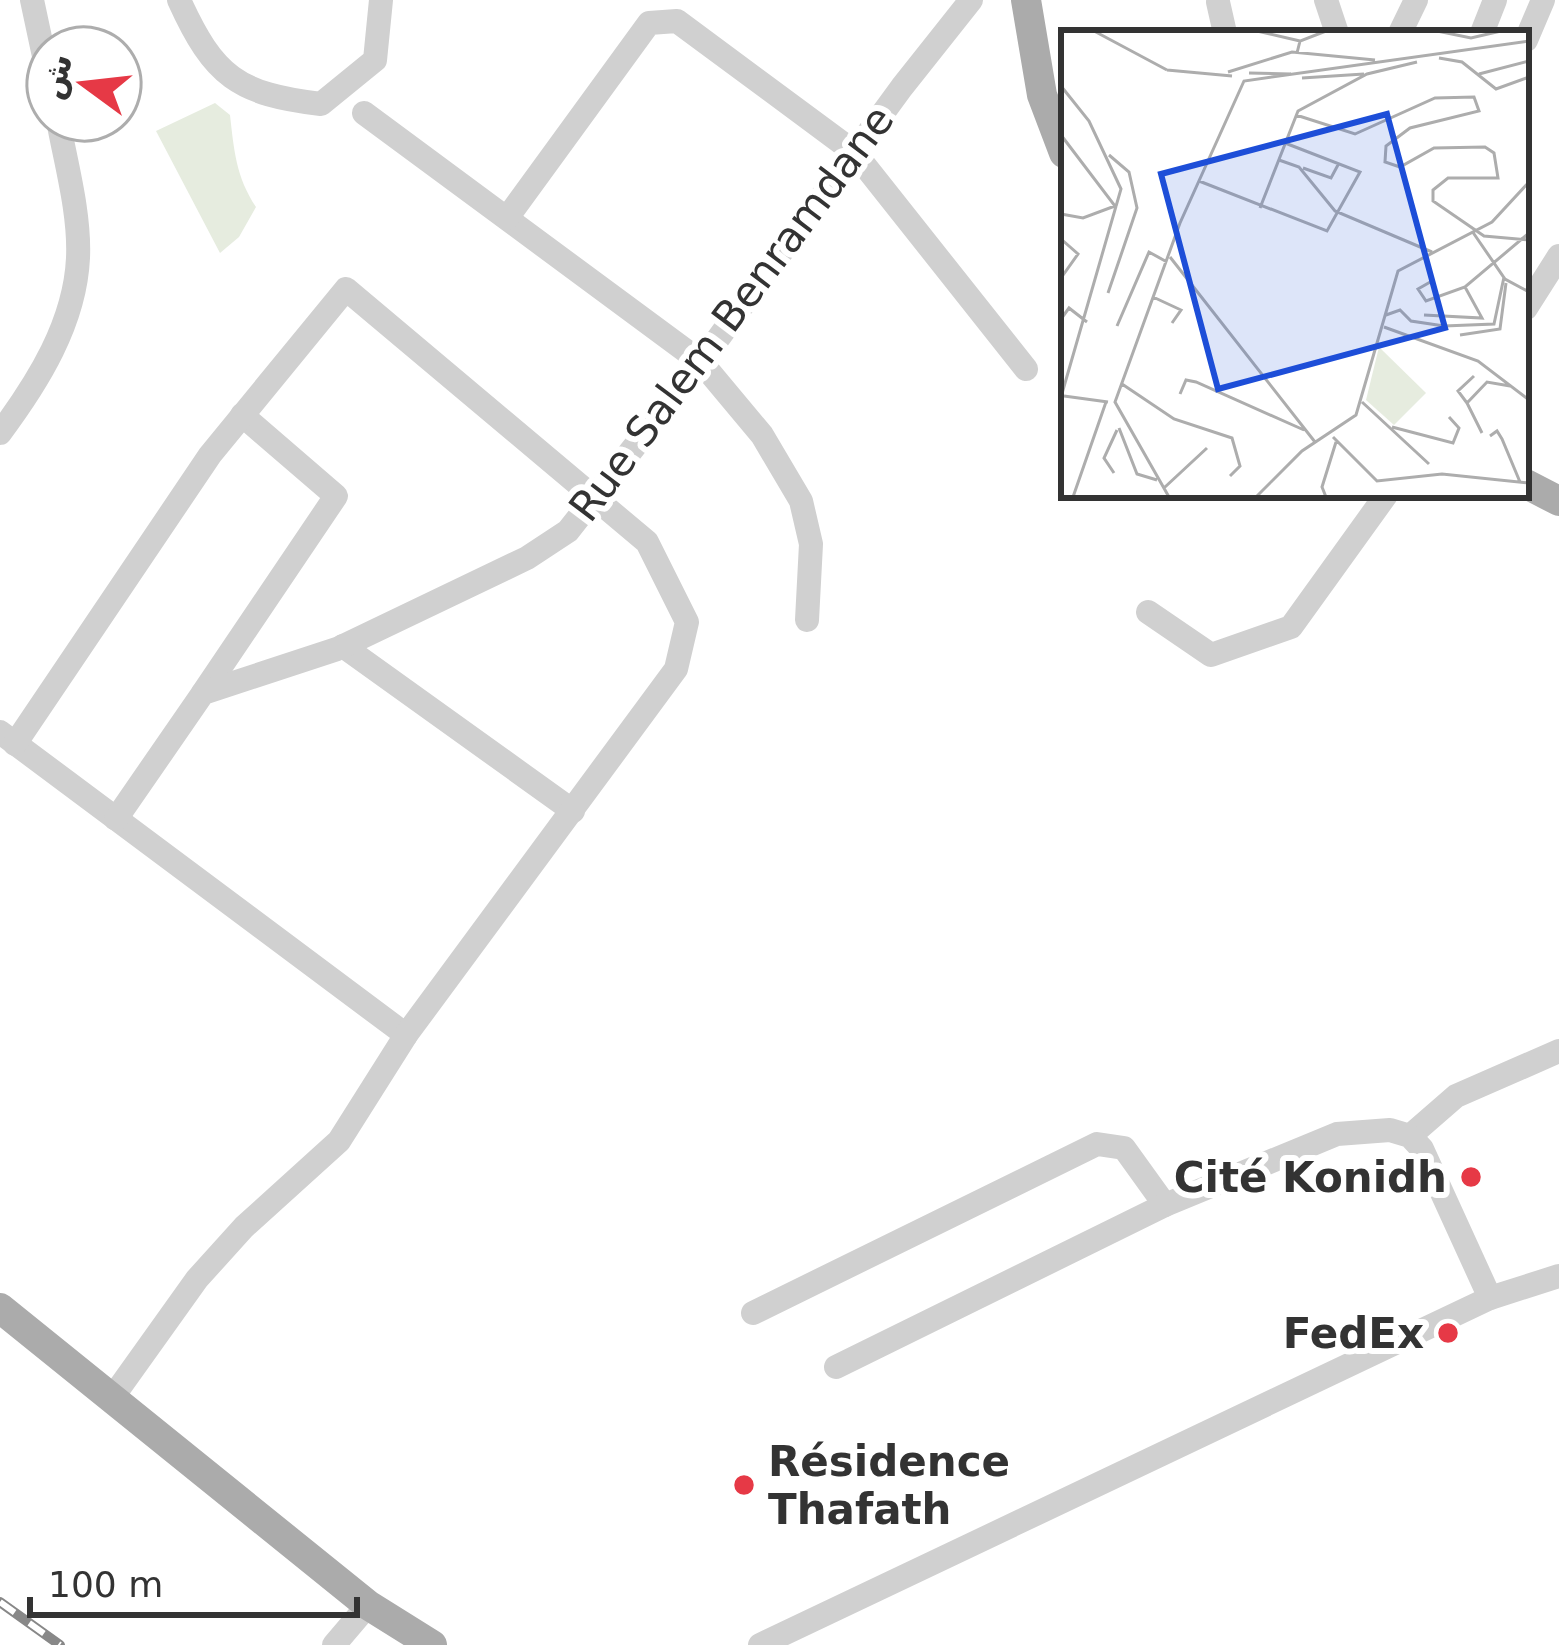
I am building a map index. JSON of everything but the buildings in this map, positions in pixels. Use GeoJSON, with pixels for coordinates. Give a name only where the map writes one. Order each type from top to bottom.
{"type":"FeatureCollection","features":[{"type":"Feature","properties":{"kind":"main road"},"geometry":{"type":"LineString","coordinates":[[1026,0],[1042,95],[1061,145]]}},
{"type":"Feature","properties":{"kind":"main road"},"geometry":{"type":"LineString","coordinates":[[1529,486],[1559,501]]}},
{"type":"Feature","properties":{"kind":"main road"},"geometry":{"type":"LineString","coordinates":[[0,1308],[368,1605],[432,1645]]}},
{"type":"Feature","properties":{"kind":"street"},"geometry":{"type":"LineString","coordinates":[[179,0],[198,41],[220,70],[268,98],[321,104],[375,59],[381,0]]}},
{"type":"Feature","properties":{"kind":"street","name":"Rue Salem Benramdane"},"geometry":{"type":"LineString","coordinates":[[203,693],[344,646],[526,558],[568,531],[971,0]]}},
{"type":"Feature","properties":{"kind":"street"},"geometry":{"type":"LineString","coordinates":[[1325,0],[1336,30]]}},
{"type":"Feature","properties":{"kind":"street"},"geometry":{"type":"LineString","coordinates":[[1401,30],[1416,0]]}},
{"type":"Feature","properties":{"kind":"street"},"geometry":{"type":"LineString","coordinates":[[1483,30],[1495,0]]}},
{"type":"Feature","properties":{"kind":"street"},"geometry":{"type":"LineString","coordinates":[[1529,33],[1543,0]]}},
{"type":"Feature","properties":{"kind":"street"},"geometry":{"type":"LineString","coordinates":[[507,218],[649,23],[677,21],[854,152],[1026,369]]}},
{"type":"Feature","properties":{"kind":"street"},"geometry":{"type":"LineString","coordinates":[[364,113],[700,362],[762,436],[801,501],[811,544],[807,620]]}},
{"type":"Feature","properties":{"kind":"street"},"geometry":{"type":"LineString","coordinates":[[0,433],[44,368],[67,318],[78,257],[62,144]]}},
{"type":"Feature","properties":{"kind":"street"},"geometry":{"type":"LineString","coordinates":[[1529,303],[1559,256]]}},
{"type":"Feature","properties":{"kind":"street"},"geometry":{"type":"LineString","coordinates":[[112,1398],[197,1279],[244,1227],[339,1141],[406,1035],[676,669],[687,622],[646,542],[346,289],[210,455],[8,738],[406,1035]]}},
{"type":"Feature","properties":{"kind":"street"},"geometry":{"type":"LineString","coordinates":[[116,819],[336,496],[242,415]]}},
{"type":"Feature","properties":{"kind":"street"},"geometry":{"type":"LineString","coordinates":[[1148,612],[1211,655],[1291,627],[1384,498]]}},
{"type":"Feature","properties":{"kind":"street"},"geometry":{"type":"LineString","coordinates":[[344,646],[573,811]]}},
{"type":"Feature","properties":{"kind":"street"},"geometry":{"type":"LineString","coordinates":[[1410,1136],[1456,1096],[1559,1051]]}},
{"type":"Feature","properties":{"kind":"street"},"geometry":{"type":"LineString","coordinates":[[836,1367],[1165,1205],[1337,1135],[1390,1130],[1410,1136],[1422,1149],[1490,1298]]}},
{"type":"Feature","properties":{"kind":"street"},"geometry":{"type":"LineString","coordinates":[[753,1313],[1097,1144],[1124,1148],[1165,1205]]}},
{"type":"Feature","properties":{"kind":"street"},"geometry":{"type":"LineString","coordinates":[[760,1645],[1490,1298],[1559,1276]]}},
{"type":"Feature","properties":{"kind":"street"},"geometry":{"type":"LineString","coordinates":[[334,1645],[368,1605]]}},
{"type":"Feature","properties":{"kind":"shaded area"},"geometry":{"type":"Polygon","coordinates":[[[215,103],[230,115],[240,174],[256,207],[239,237],[220,253],[156,131],[215,103]]]}},
{"type":"Feature","properties":{"kind":"railway"},"geometry":{"type":"LineString","coordinates":[[0,1602],[60,1645]]}},
{"type":"Feature","properties":{"kind":"place","name":"Cité Konidh"},"geometry":{"type":"Point","coordinates":[1471,1177]}},
{"type":"Feature","properties":{"kind":"place","name":"FedEx"},"geometry":{"type":"Point","coordinates":[1448,1333]}},
{"type":"Feature","properties":{"kind":"place","name":"Résidence Thafath"},"geometry":{"type":"Point","coordinates":[744,1485]}}]}
